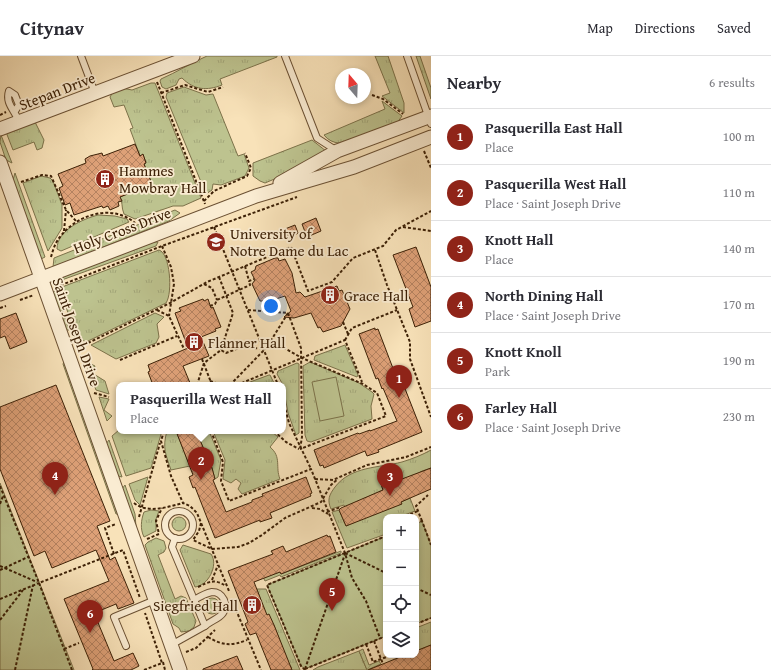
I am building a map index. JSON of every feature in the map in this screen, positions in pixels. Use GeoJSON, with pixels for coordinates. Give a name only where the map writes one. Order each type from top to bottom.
{"type":"FeatureCollection","features":[{"type":"Feature","properties":{"kind":"street","name":"Stepan Drive"},"geometry":{"type":"LineString","coordinates":[[0,129],[17,117],[95,93],[192,56]]}},
{"type":"Feature","properties":{"kind":"street","name":"Holy Cross Drive"},"geometry":{"type":"LineString","coordinates":[[256,196],[337,151],[430,119]]}},
{"type":"Feature","properties":{"kind":"street","name":"Holy Cross Drive"},"geometry":{"type":"LineString","coordinates":[[0,294],[256,196],[354,167],[420,150],[431,137]]}},
{"type":"Feature","properties":{"kind":"street","name":"Saint Joseph Drive"},"geometry":{"type":"LineString","coordinates":[[0,162],[40,279],[180,670]]}},
{"type":"Feature","properties":{"kind":"lane"},"geometry":{"type":"LineString","coordinates":[[81,56],[95,93]]}},
{"type":"Feature","properties":{"kind":"lane"},"geometry":{"type":"LineString","coordinates":[[285,56],[317,138],[337,151]]}},
{"type":"Feature","properties":{"kind":"lane"},"geometry":{"type":"LineString","coordinates":[[407,56],[430,119]]}},
{"type":"Feature","properties":{"kind":"lane"},"geometry":{"type":"LineString","coordinates":[[180,511],[185,512],[191,518],[192,527],[188,535],[184,538],[175,538],[168,534],[165,522],[168,515],[180,511]]}},
{"type":"Feature","properties":{"kind":"lane"},"geometry":{"type":"LineString","coordinates":[[175,538],[172,547],[204,626]]}},
{"type":"Feature","properties":{"kind":"lane"},"geometry":{"type":"LineString","coordinates":[[171,644],[204,626],[224,612],[225,602],[219,594],[212,592],[194,600]]}},
{"type":"Feature","properties":{"kind":"lane"},"geometry":{"type":"LineString","coordinates":[[126,646],[114,618],[155,600]]}},
{"type":"Feature","properties":{"kind":"path"},"geometry":{"type":"LineString","coordinates":[[161,93],[185,85],[208,92],[223,86]]}},
{"type":"Feature","properties":{"kind":"path"},"geometry":{"type":"LineString","coordinates":[[372,96],[383,99],[403,114]]}},
{"type":"Feature","properties":{"kind":"path"},"geometry":{"type":"LineString","coordinates":[[420,150],[431,150]]}},
{"type":"Feature","properties":{"kind":"path"},"geometry":{"type":"LineString","coordinates":[[420,150],[431,168]]}},
{"type":"Feature","properties":{"kind":"path"},"geometry":{"type":"LineString","coordinates":[[204,201],[214,191],[247,176],[251,168],[246,153]]}},
{"type":"Feature","properties":{"kind":"path"},"geometry":{"type":"LineString","coordinates":[[21,182],[42,175],[51,176],[66,210],[76,222]]}},
{"type":"Feature","properties":{"kind":"path"},"geometry":{"type":"LineString","coordinates":[[54,288],[162,246],[304,195]]}},
{"type":"Feature","properties":{"kind":"path"},"geometry":{"type":"LineString","coordinates":[[64,233],[66,210]]}},
{"type":"Feature","properties":{"kind":"path"},"geometry":{"type":"LineString","coordinates":[[88,343],[170,304],[203,284],[291,247],[308,291],[332,282],[353,258],[383,246],[396,230],[431,211]]}},
{"type":"Feature","properties":{"kind":"path"},"geometry":{"type":"LineString","coordinates":[[51,257],[54,246],[64,233],[76,222],[94,215],[106,213],[123,216],[135,223]]}},
{"type":"Feature","properties":{"kind":"path"},"geometry":{"type":"LineString","coordinates":[[402,227],[431,231]]}},
{"type":"Feature","properties":{"kind":"path"},"geometry":{"type":"LineString","coordinates":[[162,246],[171,267],[174,284],[169,316],[184,349]]}},
{"type":"Feature","properties":{"kind":"path"},"geometry":{"type":"LineString","coordinates":[[375,250],[410,342],[410,359],[431,417]]}},
{"type":"Feature","properties":{"kind":"path"},"geometry":{"type":"LineString","coordinates":[[210,306],[215,304],[216,300],[250,285],[245,266]]}},
{"type":"Feature","properties":{"kind":"path"},"geometry":{"type":"LineString","coordinates":[[198,382],[204,363],[221,350],[233,313],[219,277]]}},
{"type":"Feature","properties":{"kind":"path"},"geometry":{"type":"LineString","coordinates":[[249,281],[254,279]]}},
{"type":"Feature","properties":{"kind":"path"},"geometry":{"type":"LineString","coordinates":[[203,284],[212,288],[216,300]]}},
{"type":"Feature","properties":{"kind":"path"},"geometry":{"type":"LineString","coordinates":[[157,310],[169,316]]}},
{"type":"Feature","properties":{"kind":"path"},"geometry":{"type":"LineString","coordinates":[[248,310],[288,314]]}},
{"type":"Feature","properties":{"kind":"path"},"geometry":{"type":"LineString","coordinates":[[244,382],[345,340],[352,328],[397,310]]}},
{"type":"Feature","properties":{"kind":"path"},"geometry":{"type":"LineString","coordinates":[[233,382],[264,349],[288,314]]}},
{"type":"Feature","properties":{"kind":"path"},"geometry":{"type":"LineString","coordinates":[[288,314],[301,348],[302,358],[302,437],[300,449]]}},
{"type":"Feature","properties":{"kind":"path"},"geometry":{"type":"LineString","coordinates":[[343,322],[348,334]]}},
{"type":"Feature","properties":{"kind":"path"},"geometry":{"type":"LineString","coordinates":[[120,360],[177,336]]}},
{"type":"Feature","properties":{"kind":"path"},"geometry":{"type":"LineString","coordinates":[[345,340],[363,384]]}},
{"type":"Feature","properties":{"kind":"path"},"geometry":{"type":"LineString","coordinates":[[221,350],[226,353],[244,346],[253,349],[264,349],[279,345],[302,358],[363,384],[377,393],[386,416],[300,449],[286,442],[277,434]]}},
{"type":"Feature","properties":{"kind":"path"},"geometry":{"type":"LineString","coordinates":[[202,359],[210,381],[213,382]]}},
{"type":"Feature","properties":{"kind":"path"},"geometry":{"type":"LineString","coordinates":[[94,393],[109,397]]}},
{"type":"Feature","properties":{"kind":"path"},"geometry":{"type":"LineString","coordinates":[[286,412],[289,423],[300,449],[311,469],[345,553],[352,578],[366,601],[380,638]]}},
{"type":"Feature","properties":{"kind":"path"},"geometry":{"type":"LineString","coordinates":[[139,519],[163,434]]}},
{"type":"Feature","properties":{"kind":"path"},"geometry":{"type":"LineString","coordinates":[[212,434],[223,462],[221,481],[229,501],[311,469]]}},
{"type":"Feature","properties":{"kind":"path"},"geometry":{"type":"LineString","coordinates":[[161,441],[171,476],[183,502],[194,509],[201,521],[230,593]]}},
{"type":"Feature","properties":{"kind":"path"},"geometry":{"type":"LineString","coordinates":[[201,521],[199,531],[193,540],[212,549],[238,547],[262,536],[285,518],[309,508],[323,500],[331,485],[349,472],[367,465],[406,458],[431,447]]}},
{"type":"Feature","properties":{"kind":"path"},"geometry":{"type":"LineString","coordinates":[[315,479],[328,481],[338,479]]}},
{"type":"Feature","properties":{"kind":"path"},"geometry":{"type":"LineString","coordinates":[[0,486],[72,670]]}},
{"type":"Feature","properties":{"kind":"path"},"geometry":{"type":"LineString","coordinates":[[428,494],[416,506],[431,545]]}},
{"type":"Feature","properties":{"kind":"path"},"geometry":{"type":"LineString","coordinates":[[0,496],[4,495]]}},
{"type":"Feature","properties":{"kind":"path"},"geometry":{"type":"LineString","coordinates":[[0,504],[4,495]]}},
{"type":"Feature","properties":{"kind":"path"},"geometry":{"type":"LineString","coordinates":[[131,496],[133,503],[141,508],[162,508],[183,502]]}},
{"type":"Feature","properties":{"kind":"path"},"geometry":{"type":"LineString","coordinates":[[328,514],[341,507]]}},
{"type":"Feature","properties":{"kind":"path"},"geometry":{"type":"LineString","coordinates":[[142,541],[159,534],[156,521],[162,508]]}},
{"type":"Feature","properties":{"kind":"path"},"geometry":{"type":"LineString","coordinates":[[309,508],[320,509],[328,514]]}},
{"type":"Feature","properties":{"kind":"path"},"geometry":{"type":"LineString","coordinates":[[411,514],[418,511]]}},
{"type":"Feature","properties":{"kind":"path"},"geometry":{"type":"LineString","coordinates":[[114,554],[105,528],[118,523]]}},
{"type":"Feature","properties":{"kind":"path"},"geometry":{"type":"LineString","coordinates":[[305,670],[301,666],[267,585],[383,537]]}},
{"type":"Feature","properties":{"kind":"path"},"geometry":{"type":"LineString","coordinates":[[0,599],[123,550],[165,670]]}},
{"type":"Feature","properties":{"kind":"path"},"geometry":{"type":"LineString","coordinates":[[345,553],[383,572]]}},
{"type":"Feature","properties":{"kind":"path"},"geometry":{"type":"LineString","coordinates":[[305,670],[345,553]]}},
{"type":"Feature","properties":{"kind":"path"},"geometry":{"type":"LineString","coordinates":[[0,570],[28,557]]}},
{"type":"Feature","properties":{"kind":"path"},"geometry":{"type":"LineString","coordinates":[[212,580],[218,565]]}},
{"type":"Feature","properties":{"kind":"path"},"geometry":{"type":"LineString","coordinates":[[0,566],[38,583]]}},
{"type":"Feature","properties":{"kind":"path"},"geometry":{"type":"LineString","coordinates":[[195,587],[212,580],[218,581],[227,587]]}},
{"type":"Feature","properties":{"kind":"path"},"geometry":{"type":"LineString","coordinates":[[14,670],[33,585]]}},
{"type":"Feature","properties":{"kind":"path"},"geometry":{"type":"LineString","coordinates":[[0,620],[24,589]]}},
{"type":"Feature","properties":{"kind":"path"},"geometry":{"type":"LineString","coordinates":[[419,590],[431,596]]}},
{"type":"Feature","properties":{"kind":"path"},"geometry":{"type":"LineString","coordinates":[[234,604],[247,640],[261,670]]}},
{"type":"Feature","properties":{"kind":"path"},"geometry":{"type":"LineString","coordinates":[[232,611],[236,610]]}},
{"type":"Feature","properties":{"kind":"path"},"geometry":{"type":"LineString","coordinates":[[419,623],[431,618]]}},
{"type":"Feature","properties":{"kind":"path"},"geometry":{"type":"LineString","coordinates":[[187,658],[185,653],[196,648],[213,633],[216,627]]}},
{"type":"Feature","properties":{"kind":"path"},"geometry":{"type":"LineString","coordinates":[[208,637],[218,643],[228,645],[235,645],[247,640]]}},
{"type":"Feature","properties":{"kind":"path"},"geometry":{"type":"LineString","coordinates":[[305,670],[383,637]]}},
{"type":"Feature","properties":{"kind":"path"},"geometry":{"type":"LineString","coordinates":[[374,641],[383,664]]}},
{"type":"Feature","properties":{"kind":"path"},"geometry":{"type":"LineString","coordinates":[[64,649],[79,643]]}},
{"type":"Feature","properties":{"kind":"path"},"geometry":{"type":"LineString","coordinates":[[366,644],[373,662],[384,658]]}},
{"type":"Feature","properties":{"kind":"path"},"geometry":{"type":"LineString","coordinates":[[144,670],[162,663]]}},
{"type":"Feature","properties":{"kind":"green space"},"geometry":{"type":"Polygon","coordinates":[[[207,56],[277,57],[220,79],[222,85],[216,87],[206,89],[196,87],[182,78],[179,79],[176,85],[166,89],[162,87],[160,81],[161,79],[207,56]]]}},
{"type":"Feature","properties":{"kind":"green space"},"geometry":{"type":"Polygon","coordinates":[[[375,56],[388,56],[404,103],[404,113],[382,96],[390,93],[375,56]]]}},
{"type":"Feature","properties":{"kind":"green space"},"geometry":{"type":"Polygon","coordinates":[[[416,56],[420,56],[431,88],[431,99],[416,56]]]}},
{"type":"Feature","properties":{"kind":"green space"},"geometry":{"type":"Polygon","coordinates":[[[155,83],[201,198],[183,206],[173,206],[135,219],[124,214],[120,197],[152,184],[144,164],[146,162],[143,155],[140,156],[130,129],[133,128],[124,105],[114,107],[110,97],[113,92],[122,88],[132,90],[155,83]]]}},
{"type":"Feature","properties":{"kind":"green space"},"geometry":{"type":"Polygon","coordinates":[[[184,87],[206,95],[213,94],[238,156],[244,154],[249,168],[245,176],[221,185],[213,184],[212,190],[206,194],[166,97],[167,93],[184,87]]]}},
{"type":"Feature","properties":{"kind":"green space"},"geometry":{"type":"Polygon","coordinates":[[[382,101],[402,116],[397,123],[370,136],[349,143],[331,141],[324,135],[385,109],[382,101]]]}},
{"type":"Feature","properties":{"kind":"green space"},"geometry":{"type":"Polygon","coordinates":[[[35,122],[44,140],[42,148],[37,150],[34,142],[13,150],[6,132],[35,122]]]}},
{"type":"Feature","properties":{"kind":"green space"},"geometry":{"type":"Polygon","coordinates":[[[1,135],[12,163],[6,160],[0,142],[1,135]]]}},
{"type":"Feature","properties":{"kind":"green space"},"geometry":{"type":"Polygon","coordinates":[[[312,140],[326,151],[303,167],[265,183],[253,176],[253,163],[312,140]]]}},
{"type":"Feature","properties":{"kind":"green space"},"geometry":{"type":"Polygon","coordinates":[[[15,173],[45,257],[41,259],[13,180],[15,173]]]}},
{"type":"Feature","properties":{"kind":"green space"},"geometry":{"type":"Polygon","coordinates":[[[41,176],[50,178],[53,181],[62,205],[62,228],[48,251],[23,183],[41,176]]]}},
{"type":"Feature","properties":{"kind":"green space"},"geometry":{"type":"Polygon","coordinates":[[[175,210],[180,213],[169,221],[53,267],[54,258],[175,210]]]}},
{"type":"Feature","properties":{"kind":"green space"},"geometry":{"type":"Polygon","coordinates":[[[98,215],[115,216],[127,219],[129,222],[61,251],[57,249],[61,236],[72,226],[85,219],[98,215]]]}},
{"type":"Feature","properties":{"kind":"green space"},"geometry":{"type":"Polygon","coordinates":[[[154,242],[158,242],[156,246],[59,281],[65,276],[154,242]]]}},
{"type":"Feature","properties":{"kind":"green space"},"geometry":{"type":"Polygon","coordinates":[[[159,250],[166,258],[168,265],[170,283],[166,303],[86,342],[77,337],[60,291],[62,287],[159,250]]]}},
{"type":"Feature","properties":{"kind":"green space"},"geometry":{"type":"Polygon","coordinates":[[[54,291],[57,293],[69,330],[66,330],[53,294],[54,291]]]}},
{"type":"Feature","properties":{"kind":"green space"},"geometry":{"type":"Polygon","coordinates":[[[155,313],[164,317],[157,324],[159,337],[156,343],[116,359],[91,345],[155,313]]]}},
{"type":"Feature","properties":{"kind":"green space"},"geometry":{"type":"Polygon","coordinates":[[[345,345],[358,375],[357,377],[314,360],[315,356],[345,345]]]}},
{"type":"Feature","properties":{"kind":"green space"},"geometry":{"type":"Polygon","coordinates":[[[85,361],[95,366],[92,373],[105,381],[109,394],[96,390],[85,361]]]}},
{"type":"Feature","properties":{"kind":"green space"},"geometry":{"type":"Polygon","coordinates":[[[64,362],[118,514],[116,514],[63,364],[64,362]]]}},
{"type":"Feature","properties":{"kind":"green space"},"geometry":{"type":"Polygon","coordinates":[[[310,362],[359,383],[372,392],[374,394],[371,406],[372,419],[311,442],[307,441],[305,435],[303,366],[310,362]]]}},
{"type":"Feature","properties":{"kind":"green space"},"geometry":{"type":"Polygon","coordinates":[[[297,363],[299,364],[299,433],[296,435],[288,413],[286,402],[286,382],[281,382],[277,374],[278,371],[297,363]]]}},
{"type":"Feature","properties":{"kind":"green space"},"geometry":{"type":"Polygon","coordinates":[[[269,375],[274,382],[250,382],[269,375]]]}},
{"type":"Feature","properties":{"kind":"green space"},"geometry":{"type":"Polygon","coordinates":[[[336,377],[344,416],[320,421],[312,382],[336,377]]]}},
{"type":"Feature","properties":{"kind":"green space"},"geometry":{"type":"Polygon","coordinates":[[[99,397],[109,399],[104,410],[112,416],[107,421],[99,397]]]}},
{"type":"Feature","properties":{"kind":"green space"},"geometry":{"type":"Polygon","coordinates":[[[116,433],[116,434],[161,434],[151,468],[126,476],[112,436],[116,433]]]}},
{"type":"Feature","properties":{"kind":"green space"},"geometry":{"type":"Polygon","coordinates":[[[166,434],[177,434],[190,466],[171,470],[166,456],[166,434]]]}},
{"type":"Feature","properties":{"kind":"green space"},"geometry":{"type":"Polygon","coordinates":[[[197,434],[210,434],[221,460],[218,477],[215,479],[212,468],[197,434]]]}},
{"type":"Feature","properties":{"kind":"green space"},"geometry":{"type":"Polygon","coordinates":[[[214,434],[274,434],[278,437],[270,447],[274,451],[277,458],[280,479],[242,494],[238,489],[241,483],[236,479],[231,483],[223,479],[225,460],[214,434]]]}},
{"type":"Feature","properties":{"kind":"green space"},"geometry":{"type":"Polygon","coordinates":[[[109,440],[122,477],[118,476],[106,444],[109,440]]]}},
{"type":"Feature","properties":{"kind":"green space"},"geometry":{"type":"Polygon","coordinates":[[[431,450],[431,468],[420,472],[420,474],[394,482],[393,479],[381,484],[383,490],[345,507],[344,505],[331,509],[329,498],[331,493],[342,480],[349,475],[357,471],[402,462],[431,450]]]}},
{"type":"Feature","properties":{"kind":"green space"},"geometry":{"type":"Polygon","coordinates":[[[148,477],[140,505],[135,500],[129,484],[148,477]]]}},
{"type":"Feature","properties":{"kind":"green space"},"geometry":{"type":"Polygon","coordinates":[[[0,483],[74,670],[0,670],[0,483]]]}},
{"type":"Feature","properties":{"kind":"green space"},"geometry":{"type":"Polygon","coordinates":[[[125,485],[135,514],[136,527],[122,489],[125,485]]]}},
{"type":"Feature","properties":{"kind":"green space"},"geometry":{"type":"Polygon","coordinates":[[[410,498],[415,511],[407,514],[383,514],[383,535],[347,548],[332,512],[339,510],[346,526],[410,498]]]}},
{"type":"Feature","properties":{"kind":"green space"},"geometry":{"type":"Polygon","coordinates":[[[151,510],[159,511],[156,519],[156,531],[144,537],[141,528],[143,515],[144,512],[151,510]]]}},
{"type":"Feature","properties":{"kind":"green space"},"geometry":{"type":"Polygon","coordinates":[[[176,517],[182,517],[186,521],[186,527],[182,531],[176,531],[172,527],[172,521],[176,517]]]}},
{"type":"Feature","properties":{"kind":"green space"},"geometry":{"type":"Polygon","coordinates":[[[422,521],[431,545],[431,618],[419,623],[419,550],[419,522],[422,521]]]}},
{"type":"Feature","properties":{"kind":"green space"},"geometry":{"type":"Polygon","coordinates":[[[383,537],[383,637],[305,669],[301,666],[267,585],[383,537]]]}},
{"type":"Feature","properties":{"kind":"green space"},"geometry":{"type":"Polygon","coordinates":[[[156,538],[164,541],[166,548],[164,552],[158,555],[175,599],[181,596],[186,598],[196,621],[194,627],[189,631],[181,632],[179,628],[173,624],[145,545],[156,538]]]}},
{"type":"Feature","properties":{"kind":"green space"},"geometry":{"type":"Polygon","coordinates":[[[183,545],[211,554],[214,564],[213,569],[208,579],[200,586],[195,587],[180,550],[183,545]]]}},
{"type":"Feature","properties":{"kind":"green space"},"geometry":{"type":"Polygon","coordinates":[[[341,551],[341,553],[281,577],[280,575],[265,581],[263,577],[280,572],[281,574],[341,551]]]}},
{"type":"Feature","properties":{"kind":"green space"},"geometry":{"type":"Polygon","coordinates":[[[257,589],[266,589],[300,670],[289,670],[292,668],[288,663],[274,625],[266,616],[257,589]]]}},
{"type":"Feature","properties":{"kind":"green space"},"geometry":{"type":"Polygon","coordinates":[[[212,598],[218,600],[220,606],[218,612],[212,614],[206,612],[204,606],[206,600],[212,598]]]}},
{"type":"Feature","properties":{"kind":"green space"},"geometry":{"type":"Polygon","coordinates":[[[431,622],[431,645],[419,650],[419,627],[431,622]]]}},
{"type":"Feature","properties":{"kind":"green space"},"geometry":{"type":"Polygon","coordinates":[[[363,649],[369,665],[379,661],[381,664],[367,670],[359,651],[363,649]]]}},
{"type":"Feature","properties":{"kind":"green space"},"geometry":{"type":"Polygon","coordinates":[[[359,651],[367,670],[313,670],[318,667],[359,651]]]}},
{"type":"Feature","properties":{"kind":"building","name":"Hammes Mowbray Hall"},"geometry":{"type":"Polygon","coordinates":[[[135,144],[140,156],[143,154],[146,163],[144,164],[152,184],[120,197],[122,201],[118,202],[119,206],[110,210],[108,206],[103,208],[102,206],[74,215],[70,203],[65,205],[59,188],[63,186],[58,174],[86,163],[85,159],[90,156],[102,153],[103,156],[135,144]]]}},
{"type":"Feature","properties":{"kind":"building"},"geometry":{"type":"Polygon","coordinates":[[[316,218],[321,231],[307,237],[302,224],[316,218]]]}},
{"type":"Feature","properties":{"kind":"building"},"geometry":{"type":"Polygon","coordinates":[[[295,225],[298,233],[289,238],[285,229],[295,225]]]}},
{"type":"Feature","properties":{"kind":"building"},"geometry":{"type":"Polygon","coordinates":[[[416,247],[431,287],[431,321],[415,327],[409,309],[413,307],[393,255],[416,247]]]}},
{"type":"Feature","properties":{"kind":"building","name":"Grace Hall"},"geometry":{"type":"Polygon","coordinates":[[[278,258],[279,261],[285,259],[292,273],[296,293],[300,292],[305,297],[337,286],[339,291],[342,290],[350,309],[341,326],[323,332],[320,327],[318,328],[311,313],[294,318],[284,317],[291,311],[285,296],[270,301],[260,301],[252,284],[255,280],[251,272],[255,270],[256,266],[278,258]]]}},
{"type":"Feature","properties":{"kind":"building","name":"Flanner Hall"},"geometry":{"type":"Polygon","coordinates":[[[203,299],[204,301],[208,299],[221,327],[215,329],[216,331],[201,337],[209,356],[183,366],[190,382],[152,382],[148,372],[150,371],[148,365],[188,348],[175,313],[181,311],[179,308],[203,299]]]}},
{"type":"Feature","properties":{"kind":"building"},"geometry":{"type":"Polygon","coordinates":[[[16,313],[27,342],[10,349],[5,336],[0,338],[0,319],[16,313]]]}},
{"type":"Feature","properties":{"kind":"building"},"geometry":{"type":"Polygon","coordinates":[[[375,328],[375,330],[378,329],[394,371],[400,369],[404,380],[402,381],[422,432],[378,450],[379,452],[367,456],[365,451],[324,468],[323,465],[320,466],[314,450],[358,433],[370,431],[397,421],[378,378],[376,379],[359,334],[375,328]]]}},
{"type":"Feature","properties":{"kind":"building"},"geometry":{"type":"Polygon","coordinates":[[[56,385],[110,521],[97,526],[110,560],[115,557],[134,603],[118,609],[116,604],[94,613],[114,661],[133,653],[139,666],[131,670],[92,670],[93,669],[64,599],[109,581],[96,550],[52,568],[45,551],[34,556],[0,469],[0,407],[56,385]]]}},
{"type":"Feature","properties":{"kind":"building"},"geometry":{"type":"Polygon","coordinates":[[[177,434],[197,434],[212,468],[215,479],[213,480],[226,512],[252,502],[252,500],[263,496],[262,494],[306,477],[312,493],[310,494],[311,496],[270,513],[272,518],[260,522],[260,520],[215,538],[195,487],[193,488],[189,477],[193,475],[177,434]]]}},
{"type":"Feature","properties":{"kind":"building"},"geometry":{"type":"Polygon","coordinates":[[[431,468],[431,489],[401,502],[402,504],[346,526],[339,510],[341,508],[383,490],[381,484],[393,479],[394,482],[431,468]]]}},
{"type":"Feature","properties":{"kind":"building","name":"Siegfried Hall"},"geometry":{"type":"Polygon","coordinates":[[[327,535],[328,537],[330,536],[336,552],[281,574],[280,572],[254,582],[267,615],[269,614],[274,625],[292,670],[271,670],[256,633],[250,635],[245,624],[248,622],[228,571],[273,554],[271,551],[283,546],[286,552],[327,535]]]}},
{"type":"Feature","properties":{"kind":"building"},"geometry":{"type":"Polygon","coordinates":[[[431,645],[431,670],[368,670],[398,658],[419,658],[419,650],[431,645]]]}},
{"type":"Feature","properties":{"kind":"building"},"geometry":{"type":"Polygon","coordinates":[[[237,656],[243,670],[203,670],[203,669],[237,656]]]}},
{"type":"Feature","properties":{"kind":"place","name":"Hammes Mowbray Hall"},"geometry":{"type":"Point","coordinates":[105,179]}},
{"type":"Feature","properties":{"kind":"place","name":"University of Notre Dame du Lac"},"geometry":{"type":"Point","coordinates":[216,242]}},
{"type":"Feature","properties":{"kind":"place","name":"Grace Hall"},"geometry":{"type":"Point","coordinates":[330,295]}},
{"type":"Feature","properties":{"kind":"place","name":"Flanner Hall"},"geometry":{"type":"Point","coordinates":[194,342]}},
{"type":"Feature","properties":{"kind":"place","name":"Pasquerilla East Hall"},"geometry":{"type":"Point","coordinates":[399,398]}},
{"type":"Feature","properties":{"kind":"place","name":"Pasquerilla West Hall"},"geometry":{"type":"Point","coordinates":[201,480]}},
{"type":"Feature","properties":{"kind":"place","name":"North Dining Hall"},"geometry":{"type":"Point","coordinates":[55,495]}},
{"type":"Feature","properties":{"kind":"place","name":"Knott Hall"},"geometry":{"type":"Point","coordinates":[390,496]}},
{"type":"Feature","properties":{"kind":"place","name":"Siegfried Hall"},"geometry":{"type":"Point","coordinates":[252,605]}},
{"type":"Feature","properties":{"kind":"place","name":"Knott Knoll"},"geometry":{"type":"Point","coordinates":[332,611]}},
{"type":"Feature","properties":{"kind":"place","name":"Farley Hall"},"geometry":{"type":"Point","coordinates":[90,633]}}]}
